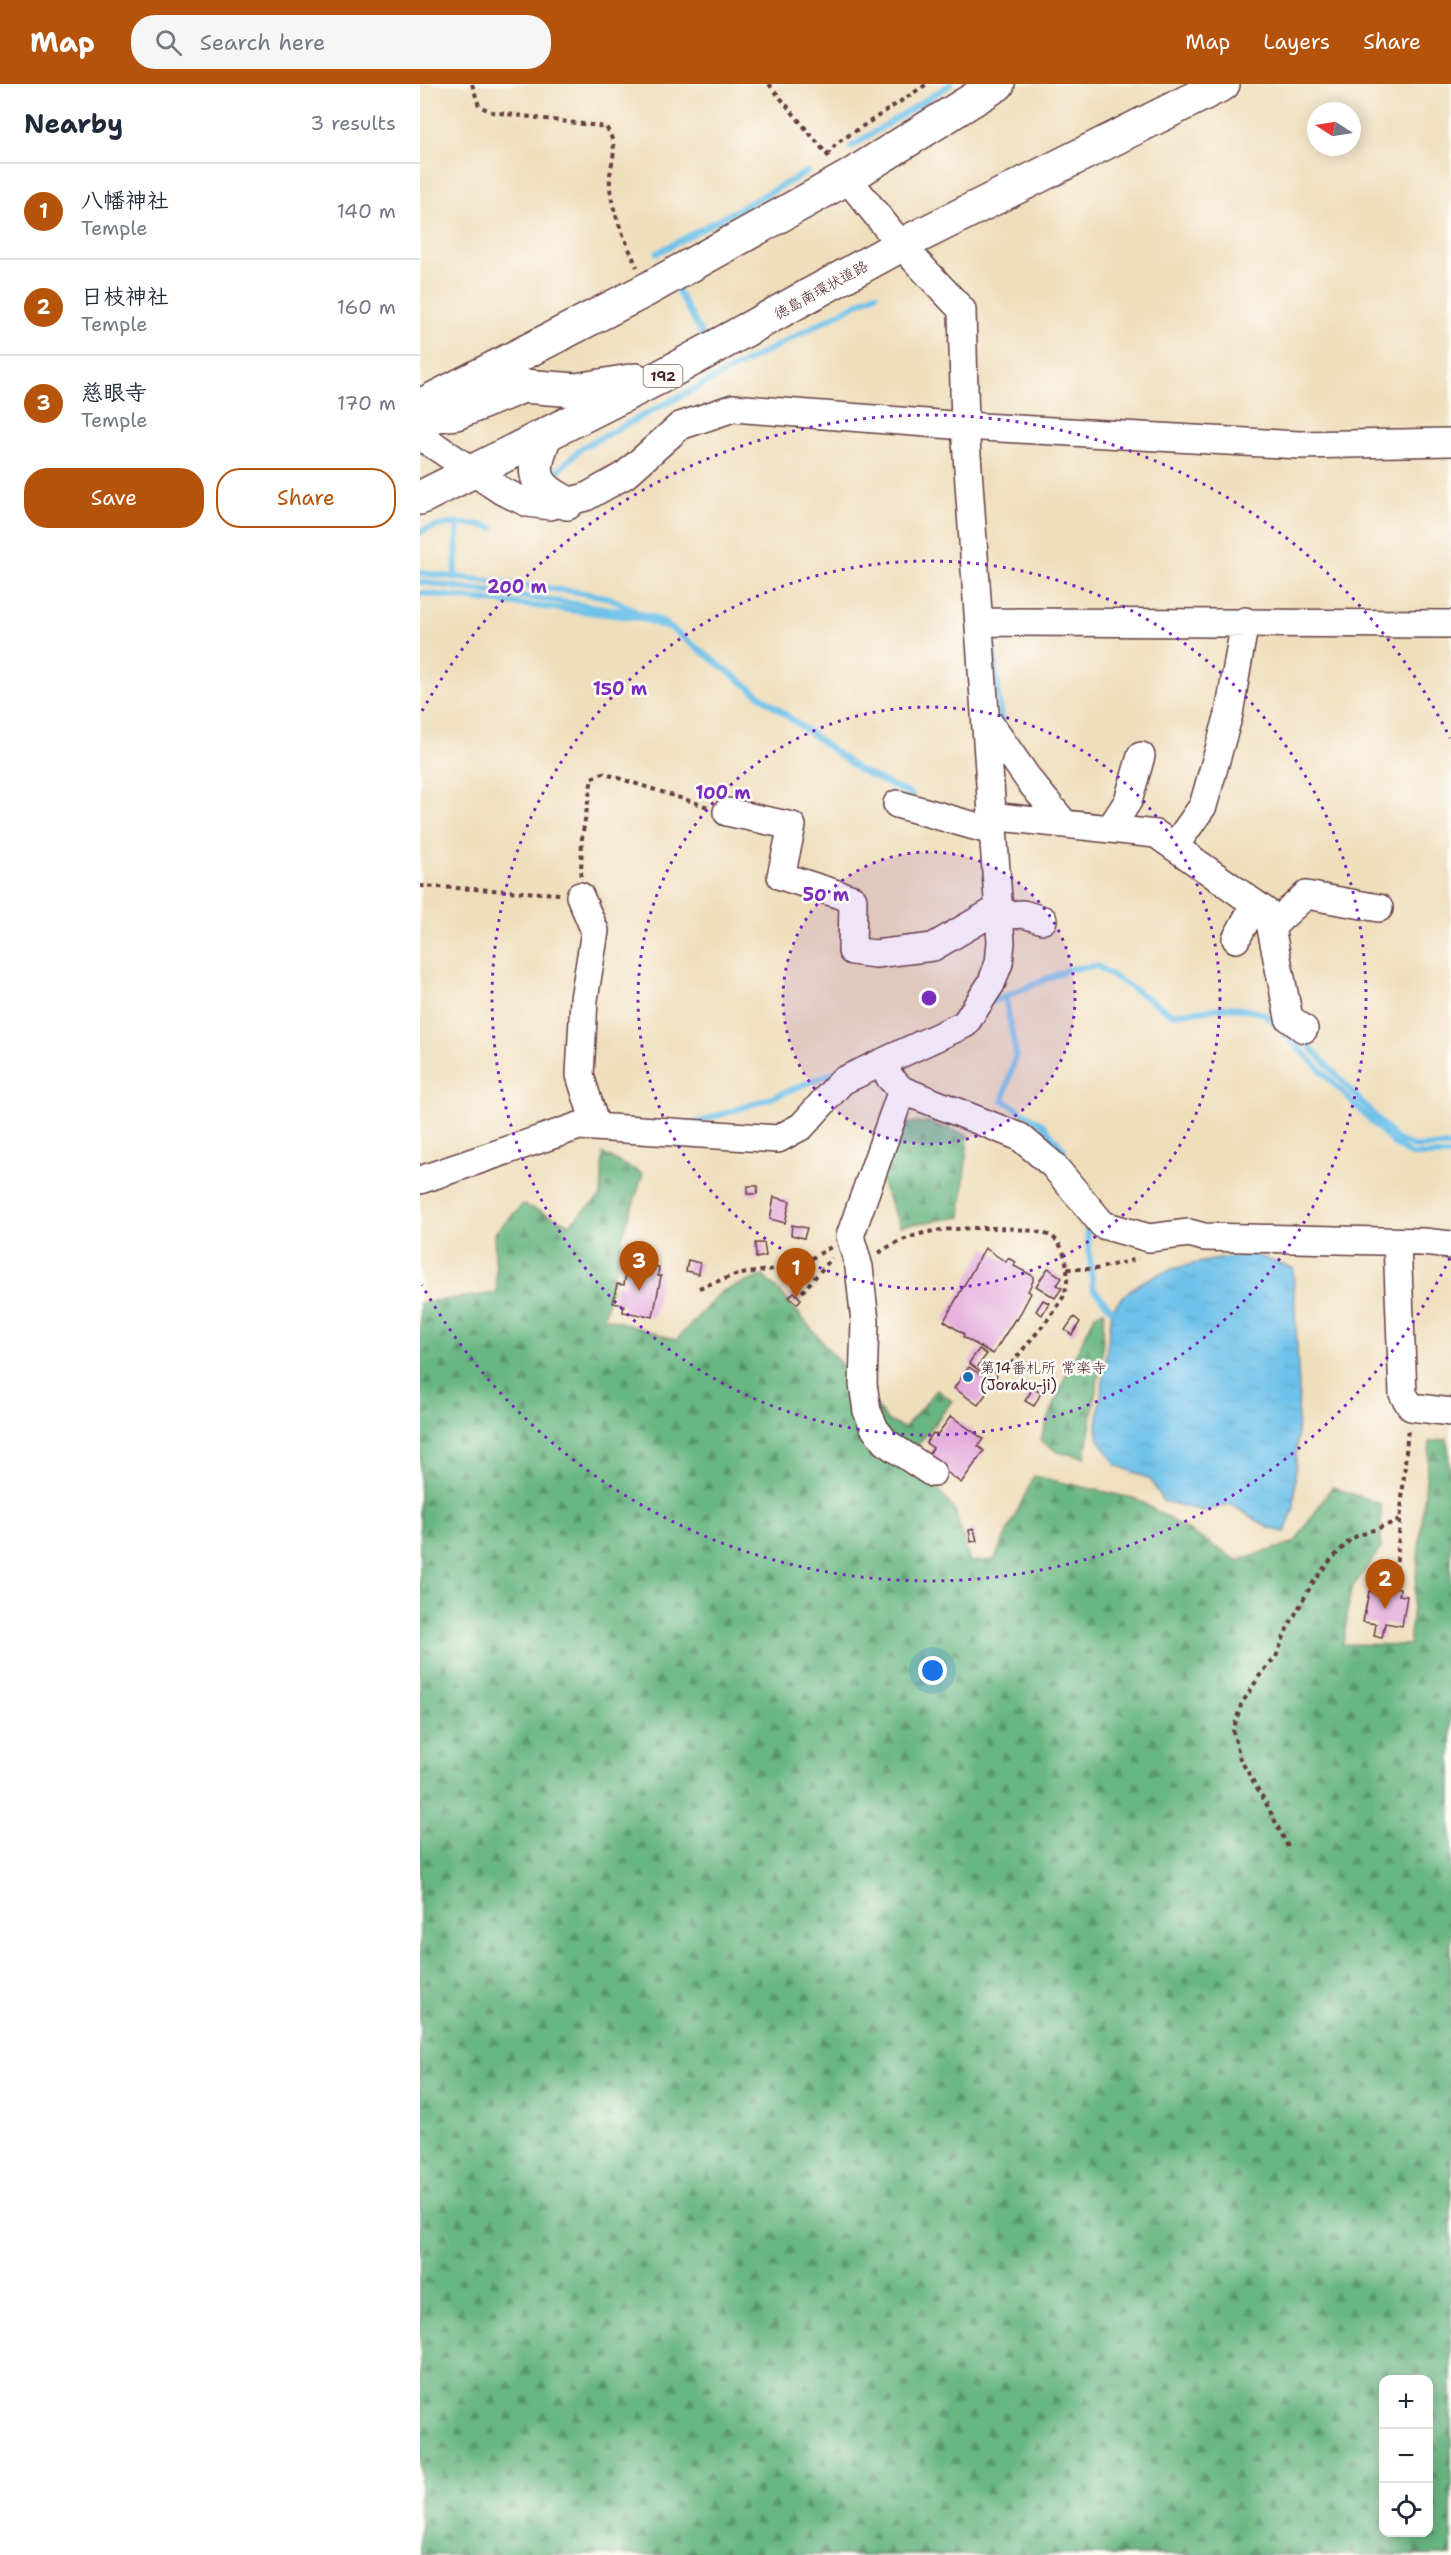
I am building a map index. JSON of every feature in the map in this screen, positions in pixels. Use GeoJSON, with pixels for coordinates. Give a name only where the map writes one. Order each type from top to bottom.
{"type":"FeatureCollection","features":[{"type":"Feature","properties":{"kind":"highway"},"geometry":{"type":"LineString","coordinates":[[420,406],[646,290],[837,167],[998,84]]}},
{"type":"Feature","properties":{"kind":"highway","name":"徳島南環状道路"},"geometry":{"type":"LineString","coordinates":[[420,498],[662,376],[902,245],[1223,84]]}},
{"type":"Feature","properties":{"kind":"highway"},"geometry":{"type":"LineString","coordinates":[[420,417],[456,413],[523,386],[576,390],[662,376]]}},
{"type":"Feature","properties":{"kind":"highway"},"geometry":{"type":"LineString","coordinates":[[545,436],[535,466],[537,480],[546,492],[567,503]]}},
{"type":"Feature","properties":{"kind":"highway"},"geometry":{"type":"LineString","coordinates":[[420,476],[472,471]]}},
{"type":"Feature","properties":{"kind":"street"},"geometry":{"type":"LineString","coordinates":[[420,1180],[579,1126],[778,1139],[802,1126],[842,1081],[955,1030],[978,1007],[999,963],[1001,942],[987,720],[965,426],[962,310],[902,245],[837,167]]}},
{"type":"Feature","properties":{"kind":"street"},"geometry":{"type":"LineString","coordinates":[[420,436],[472,471],[528,503],[550,506],[586,497],[625,475],[680,426],[733,408],[965,426],[1299,445],[1451,442]]}},
{"type":"Feature","properties":{"kind":"street"},"geometry":{"type":"LineString","coordinates":[[980,622],[1245,621],[1451,624]]}},
{"type":"Feature","properties":{"kind":"street"},"geometry":{"type":"LineString","coordinates":[[1174,847],[1203,807],[1229,714],[1245,621]]}},
{"type":"Feature","properties":{"kind":"street"},"geometry":{"type":"LineString","coordinates":[[987,720],[1031,783],[1065,824]]}},
{"type":"Feature","properties":{"kind":"street"},"geometry":{"type":"LineString","coordinates":[[1110,829],[1128,801],[1141,756]]}},
{"type":"Feature","properties":{"kind":"street"},"geometry":{"type":"LineString","coordinates":[[897,804],[992,823],[1065,824],[1156,834],[1268,913],[1288,1018],[1304,1029]]}},
{"type":"Feature","properties":{"kind":"street"},"geometry":{"type":"LineString","coordinates":[[727,812],[792,826],[781,876],[853,899],[852,951],[875,954],[933,947],[998,912],[1023,914],[1043,920]]}},
{"type":"Feature","properties":{"kind":"street"},"geometry":{"type":"LineString","coordinates":[[1271,927],[1306,895],[1379,908]]}},
{"type":"Feature","properties":{"kind":"street"},"geometry":{"type":"LineString","coordinates":[[580,896],[595,931],[584,999],[580,1075],[596,1127]]}},
{"type":"Feature","properties":{"kind":"street"},"geometry":{"type":"LineString","coordinates":[[1236,939],[1255,904]]}},
{"type":"Feature","properties":{"kind":"street"},"geometry":{"type":"LineString","coordinates":[[884,1062],[890,1078],[902,1090],[1020,1137],[1053,1165],[1103,1225],[1131,1235],[1149,1238],[1189,1233],[1204,1238],[1451,1245]]}},
{"type":"Feature","properties":{"kind":"street"},"geometry":{"type":"LineString","coordinates":[[902,1090],[850,1236],[859,1267],[865,1322],[863,1384],[867,1411],[875,1429],[885,1442],[932,1473]]}},
{"type":"Feature","properties":{"kind":"street"},"geometry":{"type":"LineString","coordinates":[[1397,1242],[1403,1394],[1412,1407],[1451,1412]]}},
{"type":"Feature","properties":{"kind":"path"},"geometry":{"type":"LineString","coordinates":[[471,84],[479,106],[492,112],[606,126],[615,141],[609,184],[615,213],[646,290]]}},
{"type":"Feature","properties":{"kind":"path"},"geometry":{"type":"LineString","coordinates":[[769,84],[837,167]]}},
{"type":"Feature","properties":{"kind":"path"},"geometry":{"type":"LineString","coordinates":[[837,167],[837,143],[927,84]]}},
{"type":"Feature","properties":{"kind":"path"},"geometry":{"type":"LineString","coordinates":[[420,886],[580,896],[582,838],[592,778],[603,773],[663,795],[727,812]]}},
{"type":"Feature","properties":{"kind":"path"},"geometry":{"type":"LineString","coordinates":[[859,1267],[887,1247],[929,1232],[1008,1227],[1042,1233],[1054,1238],[1063,1250],[1067,1269],[1064,1295],[1008,1368]]}},
{"type":"Feature","properties":{"kind":"path"},"geometry":{"type":"LineString","coordinates":[[699,1288],[735,1275],[800,1265],[850,1236]]}},
{"type":"Feature","properties":{"kind":"path"},"geometry":{"type":"LineString","coordinates":[[1067,1269],[1095,1269]]}},
{"type":"Feature","properties":{"kind":"path"},"geometry":{"type":"LineString","coordinates":[[802,1292],[818,1275]]}},
{"type":"Feature","properties":{"kind":"path"},"geometry":{"type":"LineString","coordinates":[[1396,1570],[1412,1407]]}},
{"type":"Feature","properties":{"kind":"path"},"geometry":{"type":"LineString","coordinates":[[1288,1847],[1240,1759],[1233,1731],[1241,1705],[1276,1657],[1287,1629],[1312,1584],[1327,1564],[1352,1538],[1400,1520]]}},
{"type":"Feature","properties":{"kind":"green space"},"geometry":{"type":"Polygon","coordinates":[[[927,1122],[968,1135],[961,1217],[900,1226],[880,1179],[905,1123],[927,1122]]]}},
{"type":"Feature","properties":{"kind":"green space"},"geometry":{"type":"Polygon","coordinates":[[[603,1154],[643,1174],[623,1234],[604,1317],[676,1340],[722,1291],[763,1276],[784,1296],[888,1421],[904,1428],[937,1390],[952,1401],[912,1453],[956,1513],[970,1562],[994,1560],[1034,1476],[1137,1499],[1238,1561],[1295,1542],[1332,1487],[1381,1504],[1381,1548],[1351,1589],[1343,1644],[1409,1645],[1430,1442],[1447,1439],[1451,1483],[1451,2555],[420,2555],[420,1303],[497,1293],[494,1234],[523,1204],[569,1224],[601,1196],[603,1154]]]}},
{"type":"Feature","properties":{"kind":"green space"},"geometry":{"type":"Polygon","coordinates":[[[1104,1311],[1102,1355],[1085,1457],[1058,1452],[1040,1440],[1066,1375],[1095,1315],[1104,1311]]]}},
{"type":"Feature","properties":{"kind":"water"},"geometry":{"type":"Polygon","coordinates":[[[1252,1254],[1293,1268],[1299,1389],[1294,1508],[1285,1532],[1269,1528],[1231,1504],[1204,1511],[1163,1501],[1150,1479],[1116,1465],[1099,1439],[1097,1426],[1112,1310],[1124,1295],[1156,1275],[1175,1268],[1252,1254]]]}},
{"type":"Feature","properties":{"kind":"building"},"geometry":{"type":"Polygon","coordinates":[[[748,1186],[758,1186],[757,1194],[747,1194],[748,1186]]]}},
{"type":"Feature","properties":{"kind":"building"},"geometry":{"type":"Polygon","coordinates":[[[774,1197],[790,1201],[785,1223],[770,1219],[774,1197]]]}},
{"type":"Feature","properties":{"kind":"building"},"geometry":{"type":"Polygon","coordinates":[[[792,1225],[807,1228],[804,1238],[791,1235],[792,1225]]]}},
{"type":"Feature","properties":{"kind":"building"},"geometry":{"type":"Polygon","coordinates":[[[755,1243],[764,1243],[766,1256],[756,1258],[755,1243]]]}},
{"type":"Feature","properties":{"kind":"building"},"geometry":{"type":"Polygon","coordinates":[[[985,1248],[1006,1262],[1008,1258],[1016,1262],[1014,1266],[1033,1276],[1028,1291],[1031,1293],[1017,1320],[1015,1319],[993,1354],[963,1337],[964,1334],[944,1321],[985,1248]]]}},
{"type":"Feature","properties":{"kind":"building"},"geometry":{"type":"Polygon","coordinates":[[[688,1260],[700,1263],[699,1274],[686,1271],[688,1260]]]}},
{"type":"Feature","properties":{"kind":"building"},"geometry":{"type":"Polygon","coordinates":[[[633,1262],[659,1267],[658,1276],[661,1276],[653,1317],[623,1312],[624,1305],[613,1303],[617,1284],[624,1285],[627,1266],[632,1267],[633,1262]]]}},
{"type":"Feature","properties":{"kind":"building"},"geometry":{"type":"Polygon","coordinates":[[[1048,1268],[1062,1278],[1057,1285],[1062,1288],[1055,1298],[1036,1286],[1048,1268]]]}},
{"type":"Feature","properties":{"kind":"building"},"geometry":{"type":"Polygon","coordinates":[[[794,1292],[801,1299],[797,1304],[789,1297],[794,1292]]]}},
{"type":"Feature","properties":{"kind":"building"},"geometry":{"type":"Polygon","coordinates":[[[1043,1300],[1049,1303],[1042,1315],[1036,1311],[1043,1300]]]}},
{"type":"Feature","properties":{"kind":"building"},"geometry":{"type":"Polygon","coordinates":[[[1074,1317],[1080,1322],[1072,1335],[1065,1330],[1074,1317]]]}},
{"type":"Feature","properties":{"kind":"building"},"geometry":{"type":"Polygon","coordinates":[[[979,1349],[987,1354],[978,1366],[983,1370],[981,1372],[969,1363],[979,1349]]]}},
{"type":"Feature","properties":{"kind":"building"},"geometry":{"type":"Polygon","coordinates":[[[969,1367],[990,1381],[987,1385],[991,1387],[978,1405],[954,1388],[969,1367]]]}},
{"type":"Feature","properties":{"kind":"building"},"geometry":{"type":"Polygon","coordinates":[[[989,1367],[997,1374],[996,1380],[984,1373],[989,1367]]]}},
{"type":"Feature","properties":{"kind":"building"},"geometry":{"type":"Polygon","coordinates":[[[1033,1388],[1041,1393],[1034,1406],[1025,1401],[1033,1388]]]}},
{"type":"Feature","properties":{"kind":"building"},"geometry":{"type":"Polygon","coordinates":[[[951,1416],[983,1439],[978,1446],[984,1451],[961,1483],[927,1457],[933,1448],[926,1443],[933,1433],[937,1435],[951,1416]]]}},
{"type":"Feature","properties":{"kind":"building"},"geometry":{"type":"Polygon","coordinates":[[[974,1529],[977,1541],[971,1542],[969,1530],[974,1529]]]}},
{"type":"Feature","properties":{"kind":"building"},"geometry":{"type":"Polygon","coordinates":[[[1385,1585],[1400,1588],[1399,1595],[1407,1596],[1402,1626],[1385,1623],[1382,1638],[1374,1636],[1376,1624],[1363,1622],[1369,1591],[1383,1593],[1385,1585]]]}},
{"type":"Feature","properties":{"kind":"waterway"},"geometry":{"type":"LineString","coordinates":[[851,147],[951,84]]}},
{"type":"Feature","properties":{"kind":"waterway"},"geometry":{"type":"LineString","coordinates":[[657,253],[807,172]]}},
{"type":"Feature","properties":{"kind":"waterway"},"geometry":{"type":"LineString","coordinates":[[676,288],[704,338]]}},
{"type":"Feature","properties":{"kind":"waterway"},"geometry":{"type":"LineString","coordinates":[[551,477],[583,447],[876,294]]}},
{"type":"Feature","properties":{"kind":"waterway"},"geometry":{"type":"LineString","coordinates":[[455,576],[458,522]]}},
{"type":"Feature","properties":{"kind":"waterway"},"geometry":{"type":"LineString","coordinates":[[420,532],[429,528],[456,524],[493,528]]}},
{"type":"Feature","properties":{"kind":"waterway"},"geometry":{"type":"LineString","coordinates":[[420,573],[578,592],[610,598],[634,610]]}},
{"type":"Feature","properties":{"kind":"waterway"},"geometry":{"type":"LineString","coordinates":[[420,582],[639,613],[660,620],[859,770],[912,795]]}},
{"type":"Feature","properties":{"kind":"waterway"},"geometry":{"type":"LineString","coordinates":[[420,593],[640,618],[665,627]]}},
{"type":"Feature","properties":{"kind":"waterway"},"geometry":{"type":"LineString","coordinates":[[993,642],[1001,722]]}},
{"type":"Feature","properties":{"kind":"waterway"},"geometry":{"type":"LineString","coordinates":[[992,1002],[1070,969],[1097,966],[1172,1014],[1231,1007],[1265,1014],[1394,1144],[1411,1155],[1451,1155]]}},
{"type":"Feature","properties":{"kind":"waterway"},"geometry":{"type":"LineString","coordinates":[[1005,996],[1016,1054],[1003,1100],[1042,1124],[1064,1150]]}},
{"type":"Feature","properties":{"kind":"waterway"},"geometry":{"type":"LineString","coordinates":[[1303,1039],[1397,1140],[1415,1147],[1451,1146]]}},
{"type":"Feature","properties":{"kind":"waterway"},"geometry":{"type":"LineString","coordinates":[[695,1123],[771,1098],[837,1071]]}},
{"type":"Feature","properties":{"kind":"waterway"},"geometry":{"type":"LineString","coordinates":[[1086,1222],[1093,1288],[1112,1310]]}},
{"type":"Feature","properties":{"kind":"place","name":"慈眼寺"},"geometry":{"type":"Point","coordinates":[639,1291]}},
{"type":"Feature","properties":{"kind":"place","name":"八幡神社"},"geometry":{"type":"Point","coordinates":[796,1298]}},
{"type":"Feature","properties":{"kind":"place","name":"第14番札所 常楽寺 (Joraku-ji)"},"geometry":{"type":"Point","coordinates":[968,1377]}},
{"type":"Feature","properties":{"kind":"place","name":"日枝神社"},"geometry":{"type":"Point","coordinates":[1385,1609]}}]}
